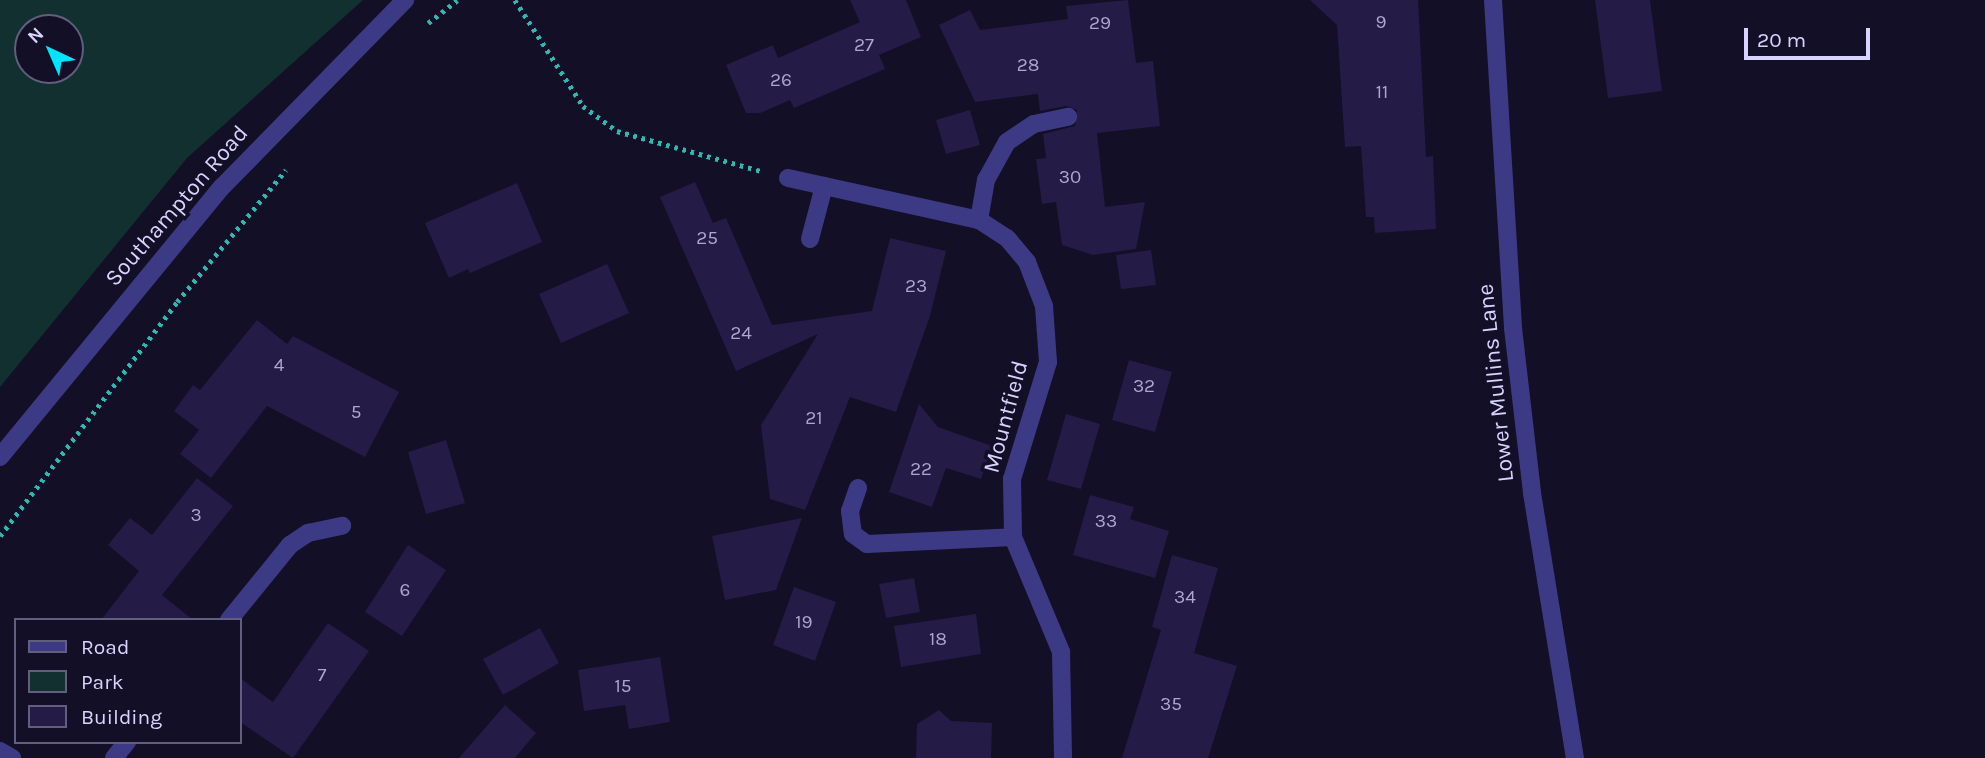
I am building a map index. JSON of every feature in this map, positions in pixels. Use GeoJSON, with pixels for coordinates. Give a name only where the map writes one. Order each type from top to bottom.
{"type":"FeatureCollection","features":[{"type":"Feature","properties":{"kind":"street","name":"Southampton Road"},"geometry":{"type":"LineString","coordinates":[[0,457],[222,187],[405,0]]}},
{"type":"Feature","properties":{"kind":"street","name":"Lower Mullins Lane"},"geometry":{"type":"LineString","coordinates":[[1493,0],[1513,328],[1532,493],[1574,758]]}},
{"type":"Feature","properties":{"kind":"street"},"geometry":{"type":"LineString","coordinates":[[979,220],[986,180],[1007,142],[1034,124],[1068,117]]}},
{"type":"Feature","properties":{"kind":"street","name":"Mountfield"},"geometry":{"type":"LineString","coordinates":[[788,178],[979,220],[1007,238],[1027,262],[1044,306],[1048,362],[1012,479],[1013,537],[1061,652],[1062,758]]}},
{"type":"Feature","properties":{"kind":"street"},"geometry":{"type":"LineString","coordinates":[[810,239],[824,186]]}},
{"type":"Feature","properties":{"kind":"street"},"geometry":{"type":"LineString","coordinates":[[858,488],[850,512],[853,534],[867,544],[1013,537]]}},
{"type":"Feature","properties":{"kind":"street"},"geometry":{"type":"LineString","coordinates":[[231,618],[290,545],[308,533],[342,526]]}},
{"type":"Feature","properties":{"kind":"street"},"geometry":{"type":"LineString","coordinates":[[114,758],[125,744]]}},
{"type":"Feature","properties":{"kind":"street"},"geometry":{"type":"LineString","coordinates":[[0,751],[12,758]]}},
{"type":"Feature","properties":{"kind":"path"},"geometry":{"type":"LineString","coordinates":[[421,29],[457,0]]}},
{"type":"Feature","properties":{"kind":"path"},"geometry":{"type":"LineString","coordinates":[[515,0],[583,106],[617,131],[788,178]]}},
{"type":"Feature","properties":{"kind":"path"},"geometry":{"type":"LineString","coordinates":[[0,536],[177,302],[289,166]]}},
{"type":"Feature","properties":{"kind":"green space"},"geometry":{"type":"Polygon","coordinates":[[[0,0],[363,0],[187,158],[0,387],[0,0]]]}},
{"type":"Feature","properties":{"kind":"building"},"geometry":{"type":"Polygon","coordinates":[[[850,0],[906,0],[921,37],[879,55],[885,69],[794,108],[790,100],[760,113],[746,113],[726,65],[773,45],[778,58],[860,22],[850,0]]]}},
{"type":"Feature","properties":{"kind":"building"},"geometry":{"type":"Polygon","coordinates":[[[1128,0],[1136,63],[1153,61],[1160,126],[1097,133],[1105,207],[1145,202],[1136,249],[1093,255],[1062,245],[1056,202],[1042,204],[1036,159],[1046,158],[1043,134],[1075,126],[1077,110],[1066,106],[1040,111],[1038,94],[975,102],[939,25],[970,10],[980,30],[1068,19],[1066,6],[1128,0]]]}},
{"type":"Feature","properties":{"kind":"building"},"geometry":{"type":"Polygon","coordinates":[[[1310,0],[1418,0],[1426,157],[1433,156],[1436,229],[1375,233],[1374,217],[1366,217],[1361,146],[1345,147],[1337,25],[1310,0]]]}},
{"type":"Feature","properties":{"kind":"building"},"geometry":{"type":"Polygon","coordinates":[[[1595,0],[1650,0],[1662,91],[1608,98],[1595,0]]]}},
{"type":"Feature","properties":{"kind":"building"},"geometry":{"type":"Polygon","coordinates":[[[970,110],[980,145],[946,154],[936,120],[970,110]]]}},
{"type":"Feature","properties":{"kind":"building"},"geometry":{"type":"Polygon","coordinates":[[[695,182],[713,223],[726,218],[772,325],[872,311],[890,238],[946,251],[930,316],[896,412],[850,397],[805,510],[770,499],[761,425],[818,334],[736,371],[660,197],[695,182]]]}},
{"type":"Feature","properties":{"kind":"building"},"geometry":{"type":"Polygon","coordinates":[[[517,183],[542,242],[470,273],[468,269],[449,278],[425,223],[517,183]]]}},
{"type":"Feature","properties":{"kind":"building"},"geometry":{"type":"Polygon","coordinates":[[[1151,250],[1156,285],[1121,289],[1116,255],[1151,250]]]}},
{"type":"Feature","properties":{"kind":"building"},"geometry":{"type":"Polygon","coordinates":[[[607,264],[629,313],[561,343],[539,294],[607,264]]]}},
{"type":"Feature","properties":{"kind":"building"},"geometry":{"type":"Polygon","coordinates":[[[257,320],[287,344],[293,336],[399,392],[365,457],[267,406],[211,478],[180,454],[199,430],[174,411],[193,385],[200,390],[257,320]]]}},
{"type":"Feature","properties":{"kind":"building"},"geometry":{"type":"Polygon","coordinates":[[[1129,360],[1172,372],[1155,432],[1112,420],[1129,360]]]}},
{"type":"Feature","properties":{"kind":"building"},"geometry":{"type":"Polygon","coordinates":[[[919,404],[938,427],[992,446],[981,479],[946,468],[932,507],[889,492],[919,404]]]}},
{"type":"Feature","properties":{"kind":"building"},"geometry":{"type":"Polygon","coordinates":[[[1066,414],[1100,424],[1081,489],[1047,480],[1066,414]]]}},
{"type":"Feature","properties":{"kind":"building"},"geometry":{"type":"Polygon","coordinates":[[[446,440],[465,503],[426,514],[408,452],[446,440]]]}},
{"type":"Feature","properties":{"kind":"building"},"geometry":{"type":"Polygon","coordinates":[[[197,478],[233,506],[162,595],[191,618],[103,618],[139,571],[108,545],[130,518],[152,535],[197,478]]]}},
{"type":"Feature","properties":{"kind":"building"},"geometry":{"type":"Polygon","coordinates":[[[1090,495],[1134,507],[1130,519],[1169,531],[1155,578],[1073,555],[1090,495]]]}},
{"type":"Feature","properties":{"kind":"building"},"geometry":{"type":"Polygon","coordinates":[[[802,518],[776,590],[725,600],[712,536],[802,518]]]}},
{"type":"Feature","properties":{"kind":"building"},"geometry":{"type":"Polygon","coordinates":[[[408,545],[446,570],[402,636],[365,612],[408,545]]]}},
{"type":"Feature","properties":{"kind":"building"},"geometry":{"type":"Polygon","coordinates":[[[1172,555],[1218,568],[1194,653],[1237,666],[1208,758],[1122,758],[1161,630],[1152,627],[1172,555]]]}},
{"type":"Feature","properties":{"kind":"building"},"geometry":{"type":"Polygon","coordinates":[[[914,578],[920,612],[886,618],[879,584],[914,578]]]}},
{"type":"Feature","properties":{"kind":"building"},"geometry":{"type":"Polygon","coordinates":[[[794,587],[836,602],[815,661],[773,645],[794,587]]]}},
{"type":"Feature","properties":{"kind":"building"},"geometry":{"type":"Polygon","coordinates":[[[976,614],[981,654],[901,667],[894,626],[976,614]]]}},
{"type":"Feature","properties":{"kind":"building"},"geometry":{"type":"Polygon","coordinates":[[[328,623],[369,651],[293,758],[242,723],[242,679],[273,702],[328,623]]]}},
{"type":"Feature","properties":{"kind":"building"},"geometry":{"type":"Polygon","coordinates":[[[540,628],[559,663],[503,695],[483,659],[540,628]]]}},
{"type":"Feature","properties":{"kind":"building"},"geometry":{"type":"Polygon","coordinates":[[[660,657],[670,722],[629,729],[625,705],[584,711],[578,670],[660,657]]]}},
{"type":"Feature","properties":{"kind":"building"},"geometry":{"type":"Polygon","coordinates":[[[505,705],[536,733],[515,758],[459,758],[505,705]]]}},
{"type":"Feature","properties":{"kind":"building"},"geometry":{"type":"Polygon","coordinates":[[[939,710],[951,721],[992,723],[991,758],[916,758],[917,724],[939,710]]]}}]}
